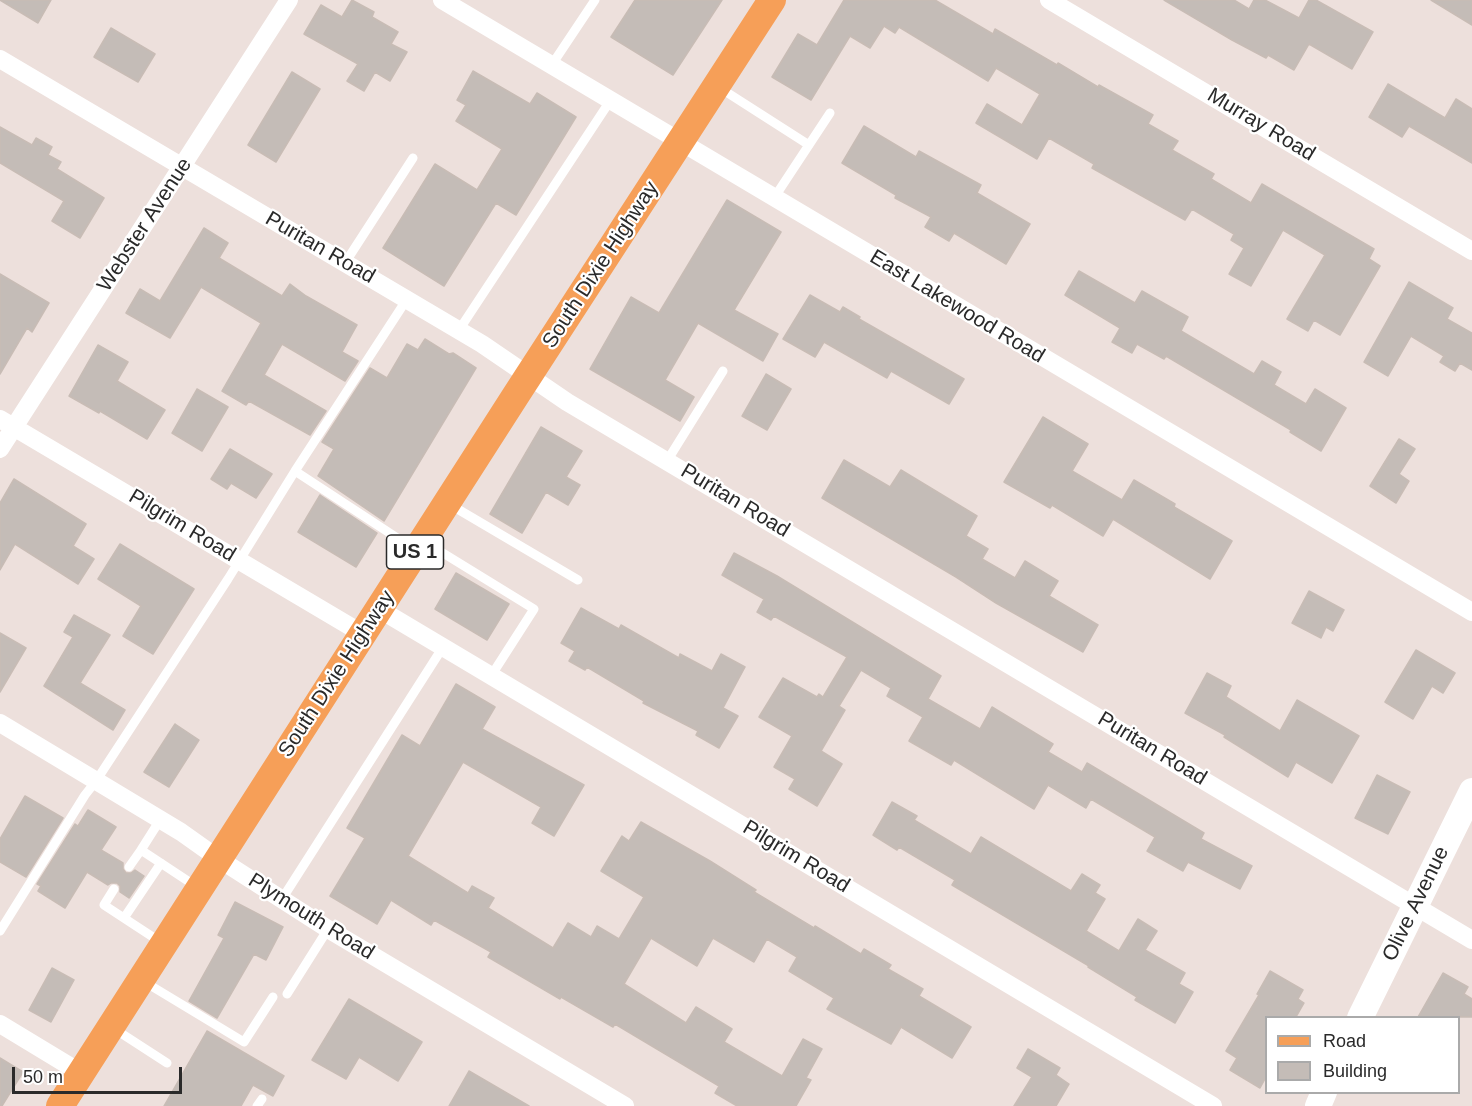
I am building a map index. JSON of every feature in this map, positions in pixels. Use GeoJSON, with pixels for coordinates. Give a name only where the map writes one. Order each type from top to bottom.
{"type":"FeatureCollection","features":[{"type":"Feature","properties":{"kind":"main road","name":"South Dixie Highway"},"geometry":{"type":"LineString","coordinates":[[72,1096],[141,980],[772,0]]}},
{"type":"Feature","properties":{"kind":"street","name":"Webster Avenue"},"geometry":{"type":"LineString","coordinates":[[0,449],[7,423],[182,167],[289,0]]}},
{"type":"Feature","properties":{"kind":"street","name":"East Lakewood Road"},"geometry":{"type":"LineString","coordinates":[[442,0],[1472,612]]}},
{"type":"Feature","properties":{"kind":"street","name":"Murray Road"},"geometry":{"type":"LineString","coordinates":[[1049,0],[1472,251]]}},
{"type":"Feature","properties":{"kind":"street","name":"Puritan Road"},"geometry":{"type":"LineString","coordinates":[[0,59],[459,330],[567,402],[1472,940]]}},
{"type":"Feature","properties":{"kind":"street","name":"Pilgrim Road"},"geometry":{"type":"LineString","coordinates":[[7,423],[363,634]]}},
{"type":"Feature","properties":{"kind":"street","name":"Pilgrim Road"},"geometry":{"type":"LineString","coordinates":[[379,609],[1213,1106]]}},
{"type":"Feature","properties":{"kind":"street","name":"Plymouth Road"},"geometry":{"type":"LineString","coordinates":[[0,723],[160,820],[328,929],[625,1106]]}},
{"type":"Feature","properties":{"kind":"street","name":"Olive Avenue"},"geometry":{"type":"LineString","coordinates":[[1360,1016],[1472,790]]}},
{"type":"Feature","properties":{"kind":"street"},"geometry":{"type":"LineString","coordinates":[[0,1024],[72,1096]]}},
{"type":"Feature","properties":{"kind":"lane"},"geometry":{"type":"LineString","coordinates":[[551,66],[595,0]]}},
{"type":"Feature","properties":{"kind":"lane"},"geometry":{"type":"LineString","coordinates":[[717,86],[809,145]]}},
{"type":"Feature","properties":{"kind":"lane"},"geometry":{"type":"LineString","coordinates":[[459,330],[610,101]]}},
{"type":"Feature","properties":{"kind":"lane"},"geometry":{"type":"LineString","coordinates":[[774,198],[830,113]]}},
{"type":"Feature","properties":{"kind":"lane"},"geometry":{"type":"LineString","coordinates":[[345,263],[413,158]]}},
{"type":"Feature","properties":{"kind":"lane"},"geometry":{"type":"LineString","coordinates":[[0,930],[407,299]]}},
{"type":"Feature","properties":{"kind":"lane"},"geometry":{"type":"LineString","coordinates":[[667,461],[723,371]]}},
{"type":"Feature","properties":{"kind":"lane"},"geometry":{"type":"LineString","coordinates":[[295,471],[419,545],[534,609],[491,676]]}},
{"type":"Feature","properties":{"kind":"lane"},"geometry":{"type":"LineString","coordinates":[[447,503],[578,580]]}},
{"type":"Feature","properties":{"kind":"lane"},"geometry":{"type":"LineString","coordinates":[[282,899],[443,647]]}},
{"type":"Feature","properties":{"kind":"lane"},"geometry":{"type":"LineString","coordinates":[[129,867],[160,820]]}},
{"type":"Feature","properties":{"kind":"lane"},"geometry":{"type":"LineString","coordinates":[[141,850],[200,888]]}},
{"type":"Feature","properties":{"kind":"lane"},"geometry":{"type":"LineString","coordinates":[[124,918],[160,863]]}},
{"type":"Feature","properties":{"kind":"lane"},"geometry":{"type":"LineString","coordinates":[[114,889],[104,905],[164,944]]}},
{"type":"Feature","properties":{"kind":"lane"},"geometry":{"type":"LineString","coordinates":[[287,994],[328,929]]}},
{"type":"Feature","properties":{"kind":"lane"},"geometry":{"type":"LineString","coordinates":[[141,980],[244,1042],[273,996]]}},
{"type":"Feature","properties":{"kind":"lane"},"geometry":{"type":"LineString","coordinates":[[111,1027],[167,1063]]}},
{"type":"Feature","properties":{"kind":"building"},"geometry":{"type":"Polygon","coordinates":[[[0,0],[51,0],[38,23],[0,0]]]}},
{"type":"Feature","properties":{"kind":"building"},"geometry":{"type":"Polygon","coordinates":[[[352,0],[374,12],[372,17],[398,32],[391,44],[407,52],[390,81],[375,72],[364,91],[347,81],[358,64],[304,34],[321,5],[342,17],[352,0]]]}},
{"type":"Feature","properties":{"kind":"building"},"geometry":{"type":"Polygon","coordinates":[[[635,0],[722,0],[673,75],[611,37],[635,0]]]}},
{"type":"Feature","properties":{"kind":"building"},"geometry":{"type":"Polygon","coordinates":[[[844,0],[935,0],[993,34],[995,29],[1057,65],[1058,63],[1098,87],[1099,85],[1153,115],[1148,124],[1178,141],[1172,150],[1214,174],[1211,179],[1251,203],[1262,184],[1374,249],[1369,259],[1380,266],[1340,335],[1314,320],[1308,331],[1287,319],[1325,255],[1283,230],[1251,286],[1229,274],[1244,248],[1231,240],[1234,234],[1192,209],[1185,220],[1092,168],[1094,164],[1049,138],[1037,159],[976,123],[987,104],[1022,125],[1040,94],[996,68],[988,81],[899,27],[895,33],[884,26],[870,48],[850,36],[811,100],[772,77],[798,34],[817,45],[844,0]]]}},
{"type":"Feature","properties":{"kind":"building"},"geometry":{"type":"Polygon","coordinates":[[[1164,0],[1234,0],[1249,9],[1254,0],[1265,0],[1299,18],[1309,0],[1316,0],[1373,32],[1352,69],[1309,44],[1294,70],[1268,55],[1266,58],[1232,40],[1164,0]]]}},
{"type":"Feature","properties":{"kind":"building"},"geometry":{"type":"Polygon","coordinates":[[[1431,0],[1472,0],[1472,25],[1431,0]]]}},
{"type":"Feature","properties":{"kind":"building"},"geometry":{"type":"Polygon","coordinates":[[[111,28],[155,54],[138,82],[94,57],[111,28]]]}},
{"type":"Feature","properties":{"kind":"building"},"geometry":{"type":"Polygon","coordinates":[[[473,71],[530,104],[537,93],[576,117],[516,215],[496,203],[444,286],[383,248],[435,164],[477,190],[502,149],[456,121],[466,105],[457,100],[473,71]]]}},
{"type":"Feature","properties":{"kind":"building"},"geometry":{"type":"Polygon","coordinates":[[[292,72],[320,89],[276,162],[248,145],[292,72]]]}},
{"type":"Feature","properties":{"kind":"building"},"geometry":{"type":"Polygon","coordinates":[[[1388,84],[1445,118],[1456,99],[1472,109],[1472,163],[1409,126],[1402,137],[1369,117],[1388,84]]]}},
{"type":"Feature","properties":{"kind":"building"},"geometry":{"type":"Polygon","coordinates":[[[864,126],[916,157],[919,151],[981,185],[977,193],[1030,224],[1006,264],[954,233],[949,241],[925,227],[931,217],[895,198],[896,195],[842,163],[864,126]]]}},
{"type":"Feature","properties":{"kind":"building"},"geometry":{"type":"Polygon","coordinates":[[[0,127],[32,145],[36,138],[52,147],[48,155],[61,162],[57,169],[104,198],[80,238],[52,221],[64,201],[0,163],[0,127]]]}},
{"type":"Feature","properties":{"kind":"building"},"geometry":{"type":"Polygon","coordinates":[[[727,200],[781,232],[734,310],[778,334],[763,361],[698,323],[665,380],[694,397],[680,421],[590,369],[631,297],[659,313],[727,200]]]}},
{"type":"Feature","properties":{"kind":"building"},"geometry":{"type":"Polygon","coordinates":[[[204,228],[228,243],[219,258],[282,296],[290,284],[306,296],[357,325],[342,352],[358,361],[345,381],[282,344],[264,375],[326,411],[310,435],[249,401],[246,405],[222,391],[261,323],[201,287],[170,338],[126,313],[140,289],[160,301],[204,228]]]}},
{"type":"Feature","properties":{"kind":"building"},"geometry":{"type":"Polygon","coordinates":[[[1079,271],[1135,303],[1142,291],[1188,317],[1181,331],[1254,374],[1262,361],[1281,372],[1274,385],[1306,404],[1315,389],[1346,408],[1321,451],[1290,432],[1291,430],[1166,356],[1164,359],[1137,344],[1132,353],[1112,342],[1120,328],[1065,295],[1079,271]]]}},
{"type":"Feature","properties":{"kind":"building"},"geometry":{"type":"Polygon","coordinates":[[[0,274],[49,303],[32,332],[27,328],[0,374],[0,274]]]}},
{"type":"Feature","properties":{"kind":"building"},"geometry":{"type":"Polygon","coordinates":[[[1409,282],[1453,308],[1447,319],[1472,333],[1472,370],[1460,363],[1455,371],[1440,362],[1444,356],[1411,336],[1388,376],[1364,362],[1409,282]]]}},
{"type":"Feature","properties":{"kind":"building"},"geometry":{"type":"Polygon","coordinates":[[[810,295],[840,312],[843,307],[860,317],[859,319],[964,379],[949,404],[891,371],[887,378],[824,342],[815,357],[783,339],[810,295]]]}},
{"type":"Feature","properties":{"kind":"building"},"geometry":{"type":"Polygon","coordinates":[[[425,339],[476,368],[384,521],[318,476],[334,449],[322,442],[370,368],[387,378],[407,344],[418,350],[425,339]]]}},
{"type":"Feature","properties":{"kind":"building"},"geometry":{"type":"Polygon","coordinates":[[[98,345],[128,362],[117,381],[165,410],[147,439],[100,411],[99,413],[69,396],[98,345]]]}},
{"type":"Feature","properties":{"kind":"building"},"geometry":{"type":"Polygon","coordinates":[[[766,374],[791,389],[767,430],[742,416],[766,374]]]}},
{"type":"Feature","properties":{"kind":"building"},"geometry":{"type":"Polygon","coordinates":[[[197,389],[228,407],[202,451],[172,433],[197,389]]]}},
{"type":"Feature","properties":{"kind":"building"},"geometry":{"type":"Polygon","coordinates":[[[1043,417],[1088,444],[1072,471],[1122,500],[1134,480],[1232,541],[1210,579],[1113,519],[1103,536],[1052,505],[1050,508],[1004,482],[1043,417]]]}},
{"type":"Feature","properties":{"kind":"building"},"geometry":{"type":"Polygon","coordinates":[[[541,427],[582,451],[566,477],[580,485],[568,505],[546,492],[522,533],[490,514],[541,427]]]}},
{"type":"Feature","properties":{"kind":"building"},"geometry":{"type":"Polygon","coordinates":[[[1399,439],[1415,449],[1399,474],[1409,481],[1396,503],[1370,486],[1399,439]]]}},
{"type":"Feature","properties":{"kind":"building"},"geometry":{"type":"Polygon","coordinates":[[[230,449],[272,474],[256,498],[231,483],[227,489],[211,479],[230,449]]]}},
{"type":"Feature","properties":{"kind":"building"},"geometry":{"type":"Polygon","coordinates":[[[844,460],[890,487],[901,470],[977,516],[966,536],[988,549],[982,559],[1015,578],[1025,561],[1058,581],[1049,596],[1098,625],[1083,652],[996,603],[822,498],[844,460]]]}},
{"type":"Feature","properties":{"kind":"building"},"geometry":{"type":"Polygon","coordinates":[[[14,479],[86,524],[73,546],[94,559],[78,584],[15,544],[0,570],[0,503],[14,479]]]}},
{"type":"Feature","properties":{"kind":"building"},"geometry":{"type":"Polygon","coordinates":[[[320,495],[377,533],[356,567],[298,532],[320,495]]]}},
{"type":"Feature","properties":{"kind":"building"},"geometry":{"type":"Polygon","coordinates":[[[120,544],[194,589],[153,654],[123,636],[141,606],[98,579],[120,544]]]}},
{"type":"Feature","properties":{"kind":"building"},"geometry":{"type":"Polygon","coordinates":[[[734,553],[777,576],[941,676],[928,699],[980,729],[992,707],[1053,744],[1048,752],[1082,772],[1087,763],[1204,833],[1201,839],[1252,866],[1240,889],[1188,862],[1183,871],[1147,851],[1155,837],[1091,799],[1086,808],[1048,785],[1034,809],[954,760],[951,765],[909,741],[923,717],[887,696],[891,688],[861,670],[839,706],[845,710],[821,751],[842,764],[817,806],[789,789],[795,779],[774,767],[792,736],[759,717],[783,678],[817,697],[819,694],[823,697],[847,657],[774,616],[771,620],[757,612],[764,599],[722,575],[734,553]]]}},
{"type":"Feature","properties":{"kind":"building"},"geometry":{"type":"Polygon","coordinates":[[[456,573],[509,604],[487,640],[435,609],[456,573]]]}},
{"type":"Feature","properties":{"kind":"building"},"geometry":{"type":"Polygon","coordinates":[[[1309,591],[1344,610],[1333,631],[1326,627],[1321,638],[1292,623],[1309,591]]]}},
{"type":"Feature","properties":{"kind":"building"},"geometry":{"type":"Polygon","coordinates":[[[581,608],[619,629],[621,625],[679,658],[680,654],[712,671],[721,654],[745,667],[723,708],[738,716],[719,748],[696,735],[698,731],[643,703],[644,701],[587,667],[585,670],[569,661],[575,651],[561,643],[581,608]]]}},
{"type":"Feature","properties":{"kind":"building"},"geometry":{"type":"Polygon","coordinates":[[[74,615],[110,635],[80,683],[125,710],[113,730],[44,686],[73,637],[64,632],[74,615]]]}},
{"type":"Feature","properties":{"kind":"building"},"geometry":{"type":"Polygon","coordinates":[[[0,633],[26,648],[0,692],[0,633]]]}},
{"type":"Feature","properties":{"kind":"building"},"geometry":{"type":"Polygon","coordinates":[[[1416,650],[1455,673],[1443,693],[1432,686],[1413,719],[1385,702],[1416,650]]]}},
{"type":"Feature","properties":{"kind":"building"},"geometry":{"type":"Polygon","coordinates":[[[1207,673],[1231,686],[1226,697],[1280,731],[1297,700],[1359,736],[1332,783],[1296,762],[1288,777],[1224,737],[1225,735],[1185,713],[1207,673]]]}},
{"type":"Feature","properties":{"kind":"building"},"geometry":{"type":"Polygon","coordinates":[[[456,684],[495,707],[482,729],[584,785],[554,836],[532,823],[541,807],[463,762],[408,856],[468,893],[472,886],[494,898],[488,908],[553,948],[568,923],[591,937],[597,926],[619,939],[644,897],[601,871],[622,836],[629,841],[641,822],[710,861],[756,890],[754,892],[814,928],[815,926],[861,954],[864,949],[891,965],[888,969],[923,989],[919,996],[971,1027],[952,1058],[901,1027],[891,1044],[827,1009],[834,998],[789,971],[797,957],[767,939],[754,962],[713,938],[697,966],[651,938],[624,984],[686,1023],[696,1007],[732,1029],[724,1042],[782,1076],[803,1039],[822,1049],[806,1078],[811,1080],[796,1106],[737,1106],[715,1093],[719,1086],[615,1024],[613,1027],[561,997],[560,999],[488,957],[491,952],[434,920],[431,925],[391,900],[377,924],[330,896],[365,838],[347,828],[402,735],[420,746],[456,684]]]}},
{"type":"Feature","properties":{"kind":"building"},"geometry":{"type":"Polygon","coordinates":[[[175,724],[199,740],[169,787],[144,772],[175,724]]]}},
{"type":"Feature","properties":{"kind":"building"},"geometry":{"type":"Polygon","coordinates":[[[1377,775],[1410,792],[1388,834],[1355,818],[1377,775]]]}},
{"type":"Feature","properties":{"kind":"building"},"geometry":{"type":"Polygon","coordinates":[[[25,796],[63,818],[26,877],[0,862],[0,839],[25,796]]]}},
{"type":"Feature","properties":{"kind":"building"},"geometry":{"type":"Polygon","coordinates":[[[892,802],[917,816],[914,820],[971,854],[981,837],[1071,891],[1082,874],[1100,885],[1095,893],[1105,899],[1086,931],[1119,951],[1138,919],[1157,931],[1145,950],[1185,973],[1179,984],[1193,992],[1175,1023],[1135,1000],[1137,997],[1089,966],[952,885],[955,880],[899,847],[897,850],[873,835],[892,802]]]}},
{"type":"Feature","properties":{"kind":"building"},"geometry":{"type":"Polygon","coordinates":[[[88,810],[116,827],[101,850],[123,863],[126,873],[135,870],[144,876],[129,898],[120,892],[120,886],[117,883],[108,885],[87,872],[65,908],[38,891],[41,886],[37,884],[75,824],[78,826],[88,810]]]}},
{"type":"Feature","properties":{"kind":"building"},"geometry":{"type":"Polygon","coordinates":[[[235,902],[283,927],[266,960],[254,954],[217,1018],[189,1001],[224,938],[218,935],[235,902]]]}},
{"type":"Feature","properties":{"kind":"building"},"geometry":{"type":"Polygon","coordinates":[[[52,968],[74,980],[51,1022],[29,1010],[52,968]]]}},
{"type":"Feature","properties":{"kind":"building"},"geometry":{"type":"Polygon","coordinates":[[[1270,971],[1303,990],[1298,999],[1304,1003],[1297,1016],[1265,1016],[1265,1079],[1260,1088],[1230,1070],[1237,1058],[1226,1051],[1259,995],[1257,994],[1270,971]]]}},
{"type":"Feature","properties":{"kind":"building"},"geometry":{"type":"Polygon","coordinates":[[[1443,973],[1468,987],[1464,994],[1472,999],[1472,1017],[1419,1016],[1443,973]]]}},
{"type":"Feature","properties":{"kind":"building"},"geometry":{"type":"Polygon","coordinates":[[[349,999],[422,1042],[398,1081],[359,1057],[346,1079],[312,1060],[349,999]]]}},
{"type":"Feature","properties":{"kind":"building"},"geometry":{"type":"Polygon","coordinates":[[[207,1031],[284,1076],[273,1096],[253,1085],[241,1106],[164,1106],[207,1031]]]}},
{"type":"Feature","properties":{"kind":"building"},"geometry":{"type":"Polygon","coordinates":[[[1028,1049],[1060,1068],[1056,1075],[1069,1084],[1056,1106],[1014,1106],[1032,1077],[1017,1068],[1028,1049]]]}},
{"type":"Feature","properties":{"kind":"building"},"geometry":{"type":"Polygon","coordinates":[[[0,1058],[23,1072],[2,1106],[0,1106],[0,1058]]]}},
{"type":"Feature","properties":{"kind":"building"},"geometry":{"type":"Polygon","coordinates":[[[469,1071],[529,1106],[449,1106],[469,1071]]]}}]}
